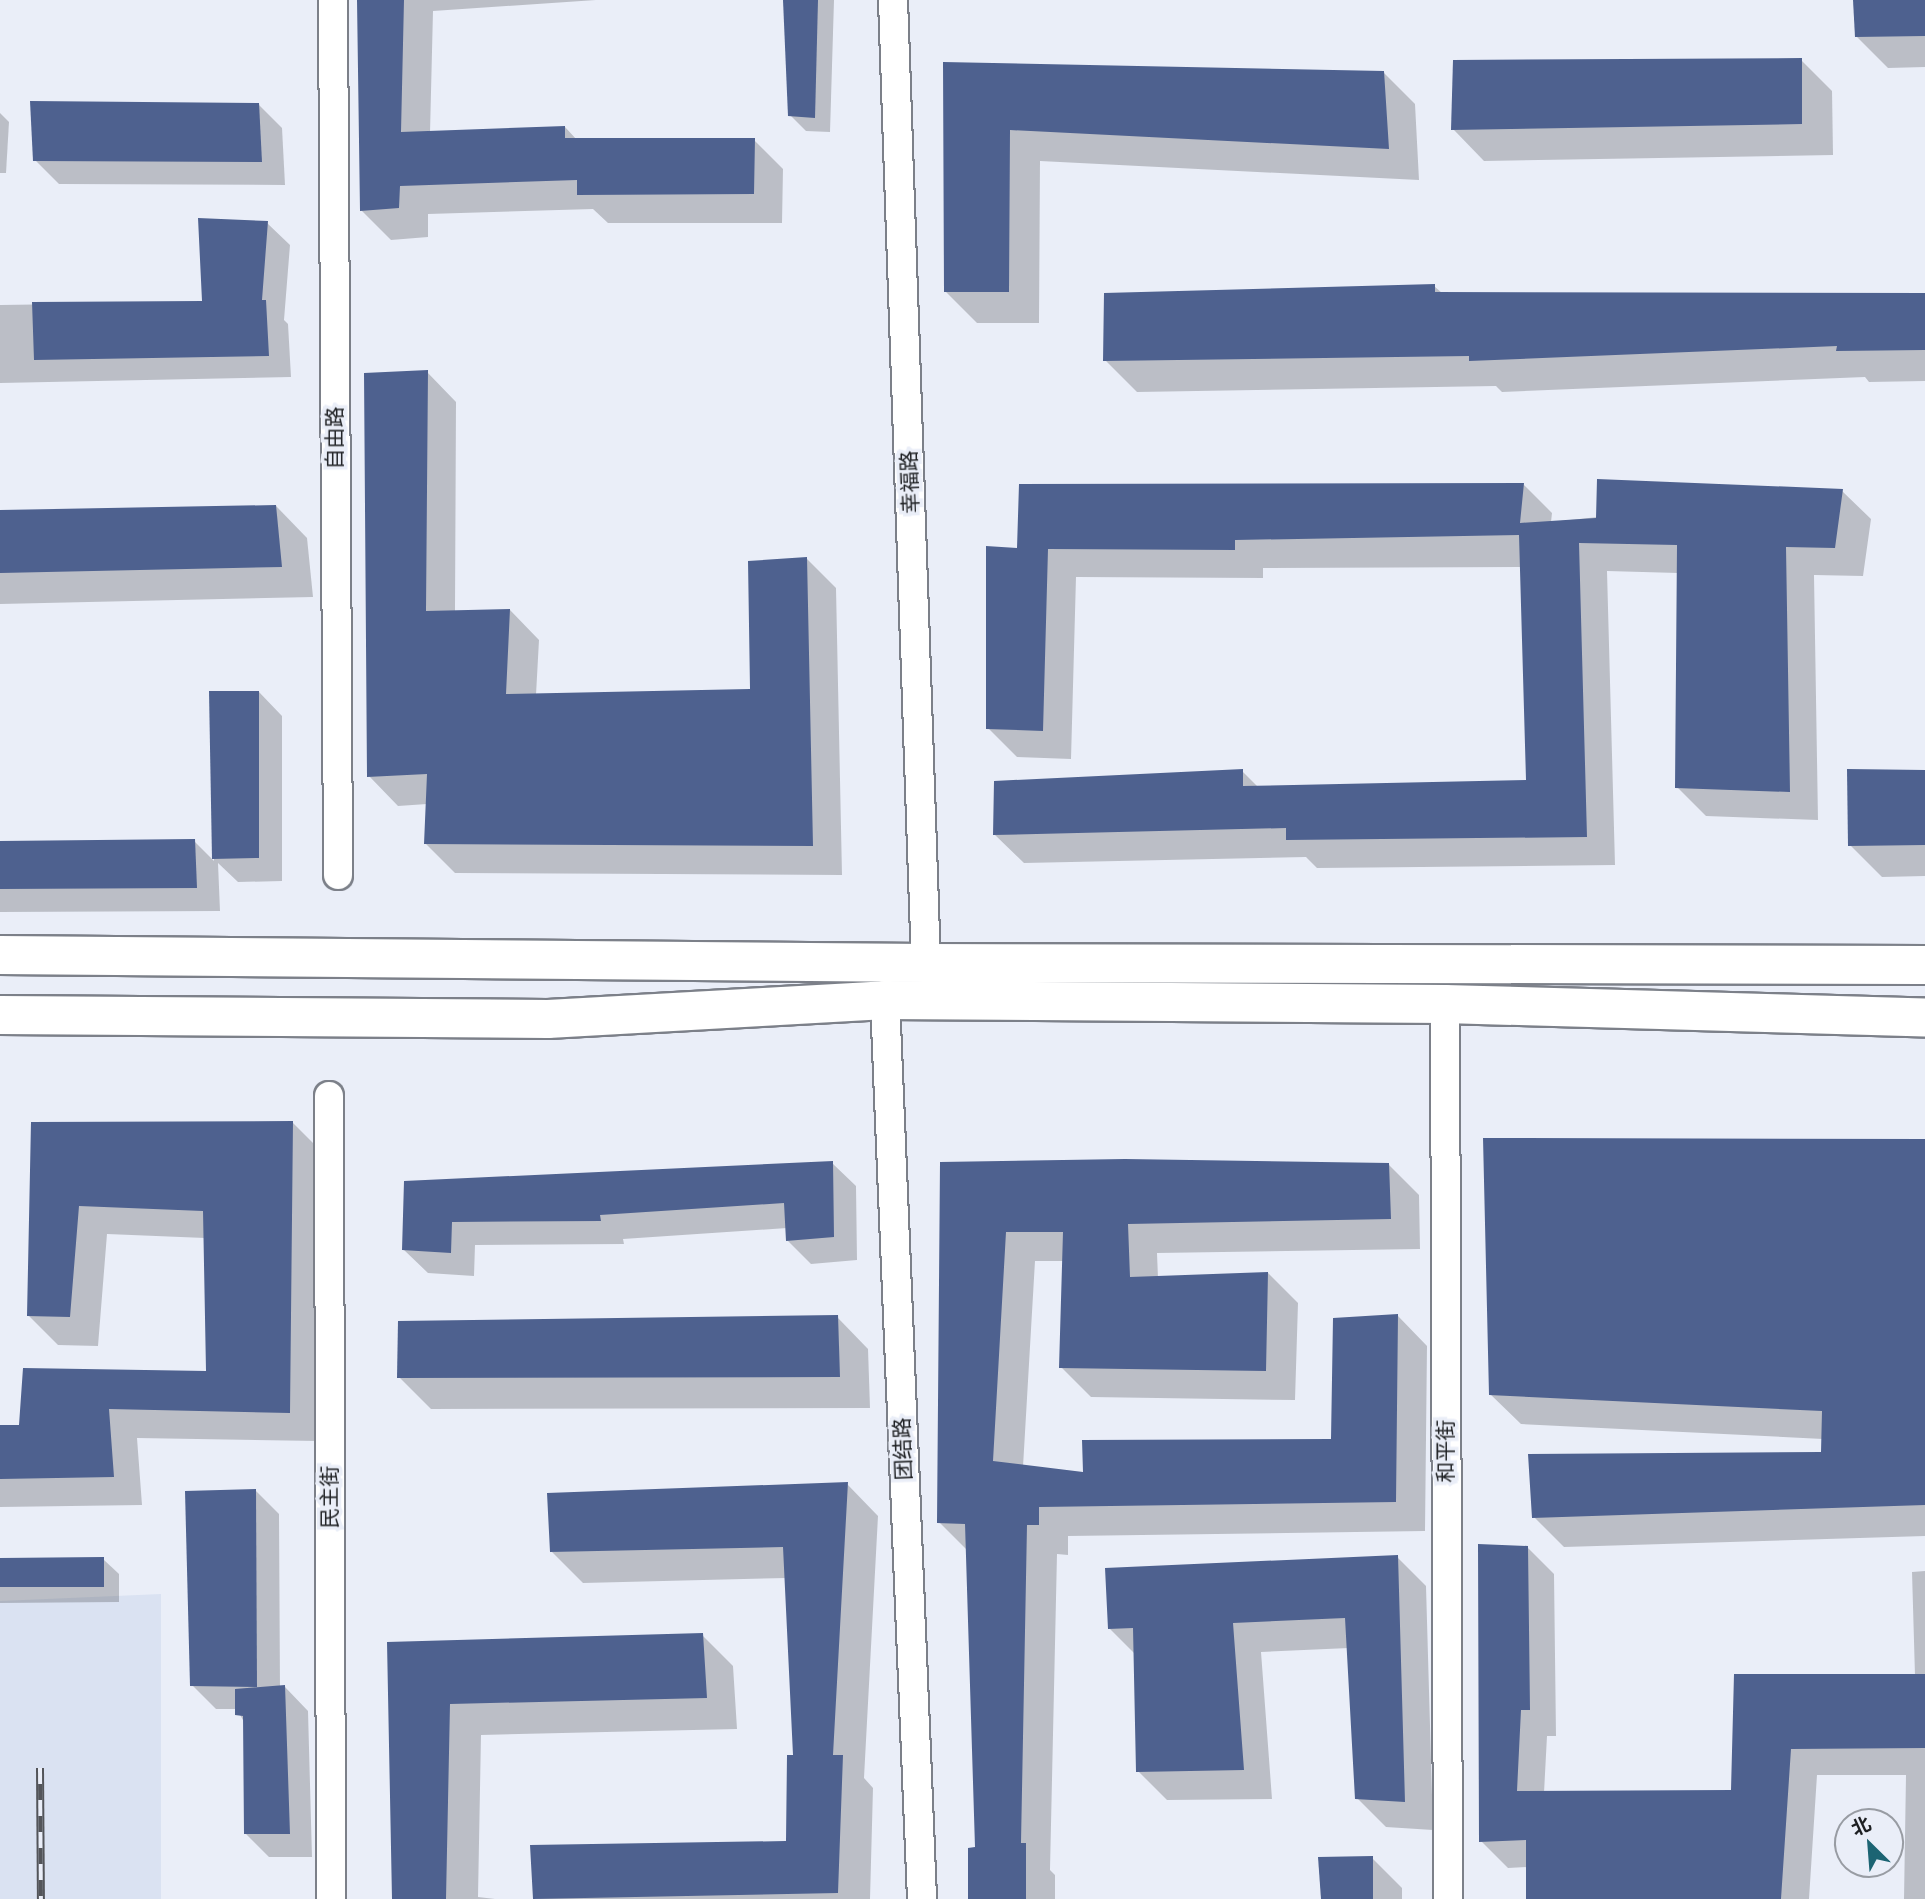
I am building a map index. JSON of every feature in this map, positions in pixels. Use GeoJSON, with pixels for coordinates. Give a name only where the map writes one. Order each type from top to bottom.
{"type":"FeatureCollection","features":[{"type":"Feature","properties":{"kind":"main road"},"geometry":{"type":"LineString","coordinates":[[0,955],[926,963],[1925,965]]}},
{"type":"Feature","properties":{"kind":"main road"},"geometry":{"type":"LineString","coordinates":[[0,1015],[548,1019],[885,1000],[1445,1004],[1925,1017]]}},
{"type":"Feature","properties":{"kind":"street","name":"自由路"},"geometry":{"type":"LineString","coordinates":[[333,0],[338,875]]}},
{"type":"Feature","properties":{"kind":"street","name":"幸福路"},"geometry":{"type":"LineString","coordinates":[[893,0],[926,963]]}},
{"type":"Feature","properties":{"kind":"street","name":"团结路"},"geometry":{"type":"LineString","coordinates":[[885,1000],[922,1899]]}},
{"type":"Feature","properties":{"kind":"street","name":"和平街"},"geometry":{"type":"LineString","coordinates":[[1445,1004],[1448,1899]]}},
{"type":"Feature","properties":{"kind":"street","name":"民主街"},"geometry":{"type":"LineString","coordinates":[[330,1096],[331,1899]]}},
{"type":"Feature","properties":{"kind":"shaded area"},"geometry":{"type":"Polygon","coordinates":[[[161,1594],[161,1899],[0,1899],[0,1601],[161,1594]]]}},
{"type":"Feature","properties":{"kind":"building"},"geometry":{"type":"Polygon","coordinates":[[[357,0],[404,0],[401,132],[565,126],[565,138],[755,138],[754,194],[577,195],[577,180],[400,186],[399,208],[360,211],[357,0]]]}},
{"type":"Feature","properties":{"kind":"building"},"geometry":{"type":"Polygon","coordinates":[[[783,0],[818,0],[815,118],[788,116],[783,0]]]}},
{"type":"Feature","properties":{"kind":"building"},"geometry":{"type":"Polygon","coordinates":[[[1853,0],[1925,0],[1925,36],[1855,37],[1853,0]]]}},
{"type":"Feature","properties":{"kind":"building"},"geometry":{"type":"Polygon","coordinates":[[[1802,58],[1802,124],[1451,130],[1453,60],[1802,58]]]}},
{"type":"Feature","properties":{"kind":"building"},"geometry":{"type":"Polygon","coordinates":[[[943,62],[1384,71],[1389,149],[1010,130],[1009,292],[944,292],[943,62]]]}},
{"type":"Feature","properties":{"kind":"building"},"geometry":{"type":"Polygon","coordinates":[[[30,101],[259,103],[262,162],[33,161],[30,101]]]}},
{"type":"Feature","properties":{"kind":"building"},"geometry":{"type":"Polygon","coordinates":[[[198,218],[268,221],[262,300],[266,300],[269,356],[34,360],[32,302],[202,301],[198,218]]]}},
{"type":"Feature","properties":{"kind":"building"},"geometry":{"type":"Polygon","coordinates":[[[1435,284],[1435,292],[1925,293],[1925,350],[1836,351],[1837,346],[1469,361],[1469,356],[1103,361],[1104,293],[1435,284]]]}},
{"type":"Feature","properties":{"kind":"building"},"geometry":{"type":"Polygon","coordinates":[[[428,370],[426,611],[510,609],[506,694],[750,689],[748,561],[807,557],[813,846],[424,844],[427,774],[367,777],[364,373],[428,370]]]}},
{"type":"Feature","properties":{"kind":"building"},"geometry":{"type":"Polygon","coordinates":[[[1597,479],[1843,489],[1835,548],[1786,547],[1790,792],[1675,788],[1677,545],[1579,543],[1587,837],[1286,840],[1286,828],[993,835],[994,781],[1243,769],[1243,786],[1526,780],[1519,535],[1235,540],[1235,550],[1048,549],[1043,731],[986,729],[986,546],[1017,548],[1019,484],[1524,483],[1520,523],[1596,518],[1597,479]]]}},
{"type":"Feature","properties":{"kind":"building"},"geometry":{"type":"Polygon","coordinates":[[[276,505],[282,567],[0,573],[0,510],[276,505]]]}},
{"type":"Feature","properties":{"kind":"building"},"geometry":{"type":"Polygon","coordinates":[[[209,691],[259,691],[259,858],[212,859],[209,691]]]}},
{"type":"Feature","properties":{"kind":"building"},"geometry":{"type":"Polygon","coordinates":[[[1847,769],[1925,770],[1925,845],[1848,846],[1847,769]]]}},
{"type":"Feature","properties":{"kind":"building"},"geometry":{"type":"Polygon","coordinates":[[[195,839],[197,888],[0,889],[0,841],[195,839]]]}},
{"type":"Feature","properties":{"kind":"building"},"geometry":{"type":"Polygon","coordinates":[[[293,1121],[290,1413],[109,1409],[114,1477],[0,1479],[0,1425],[19,1425],[23,1368],[206,1371],[203,1211],[79,1206],[70,1317],[27,1316],[31,1122],[293,1121]]]}},
{"type":"Feature","properties":{"kind":"building"},"geometry":{"type":"Polygon","coordinates":[[[1483,1138],[1925,1139],[1925,1505],[1532,1518],[1528,1454],[1821,1452],[1822,1411],[1489,1395],[1483,1138]]]}},
{"type":"Feature","properties":{"kind":"building"},"geometry":{"type":"Polygon","coordinates":[[[1125,1159],[1389,1163],[1391,1219],[1128,1224],[1130,1277],[1268,1272],[1266,1371],[1059,1368],[1063,1232],[1006,1232],[993,1461],[1083,1472],[1082,1440],[1331,1439],[1333,1318],[1398,1314],[1396,1502],[1039,1507],[1039,1525],[1027,1525],[1021,1843],[1026,1843],[1026,1899],[968,1899],[968,1848],[975,1847],[965,1524],[937,1523],[940,1162],[1125,1159]]]}},
{"type":"Feature","properties":{"kind":"building"},"geometry":{"type":"Polygon","coordinates":[[[833,1161],[834,1237],[786,1241],[784,1203],[600,1215],[601,1221],[452,1222],[451,1253],[402,1250],[404,1181],[833,1161]]]}},
{"type":"Feature","properties":{"kind":"building"},"geometry":{"type":"Polygon","coordinates":[[[838,1315],[840,1377],[397,1378],[398,1321],[838,1315]]]}},
{"type":"Feature","properties":{"kind":"building"},"geometry":{"type":"Polygon","coordinates":[[[848,1482],[833,1755],[843,1755],[838,1893],[533,1899],[530,1845],[786,1841],[787,1755],[793,1755],[783,1547],[550,1552],[547,1493],[848,1482]]]}},
{"type":"Feature","properties":{"kind":"building"},"geometry":{"type":"Polygon","coordinates":[[[256,1489],[257,1687],[190,1686],[185,1491],[256,1489]]]}},
{"type":"Feature","properties":{"kind":"building"},"geometry":{"type":"Polygon","coordinates":[[[1478,1544],[1528,1546],[1530,1710],[1521,1710],[1517,1791],[1731,1790],[1734,1674],[1925,1674],[1925,1748],[1791,1749],[1781,1899],[1526,1899],[1526,1840],[1479,1842],[1478,1544]]]}},
{"type":"Feature","properties":{"kind":"building"},"geometry":{"type":"Polygon","coordinates":[[[1398,1555],[1405,1802],[1355,1799],[1345,1618],[1233,1623],[1244,1770],[1136,1772],[1133,1628],[1108,1629],[1105,1568],[1398,1555]]]}},
{"type":"Feature","properties":{"kind":"building"},"geometry":{"type":"Polygon","coordinates":[[[104,1557],[104,1587],[0,1587],[0,1558],[104,1557]]]}},
{"type":"Feature","properties":{"kind":"building"},"geometry":{"type":"Polygon","coordinates":[[[703,1633],[707,1698],[450,1704],[446,1899],[392,1899],[387,1642],[703,1633]]]}},
{"type":"Feature","properties":{"kind":"building"},"geometry":{"type":"Polygon","coordinates":[[[285,1685],[290,1834],[244,1834],[243,1716],[235,1715],[235,1689],[285,1685]]]}},
{"type":"Feature","properties":{"kind":"building"},"geometry":{"type":"Polygon","coordinates":[[[1373,1856],[1373,1899],[1321,1899],[1318,1857],[1373,1856]]]}},
{"type":"Feature","properties":{"kind":"railway"},"geometry":{"type":"LineString","coordinates":[[40,1768],[41,1899]]}}]}
